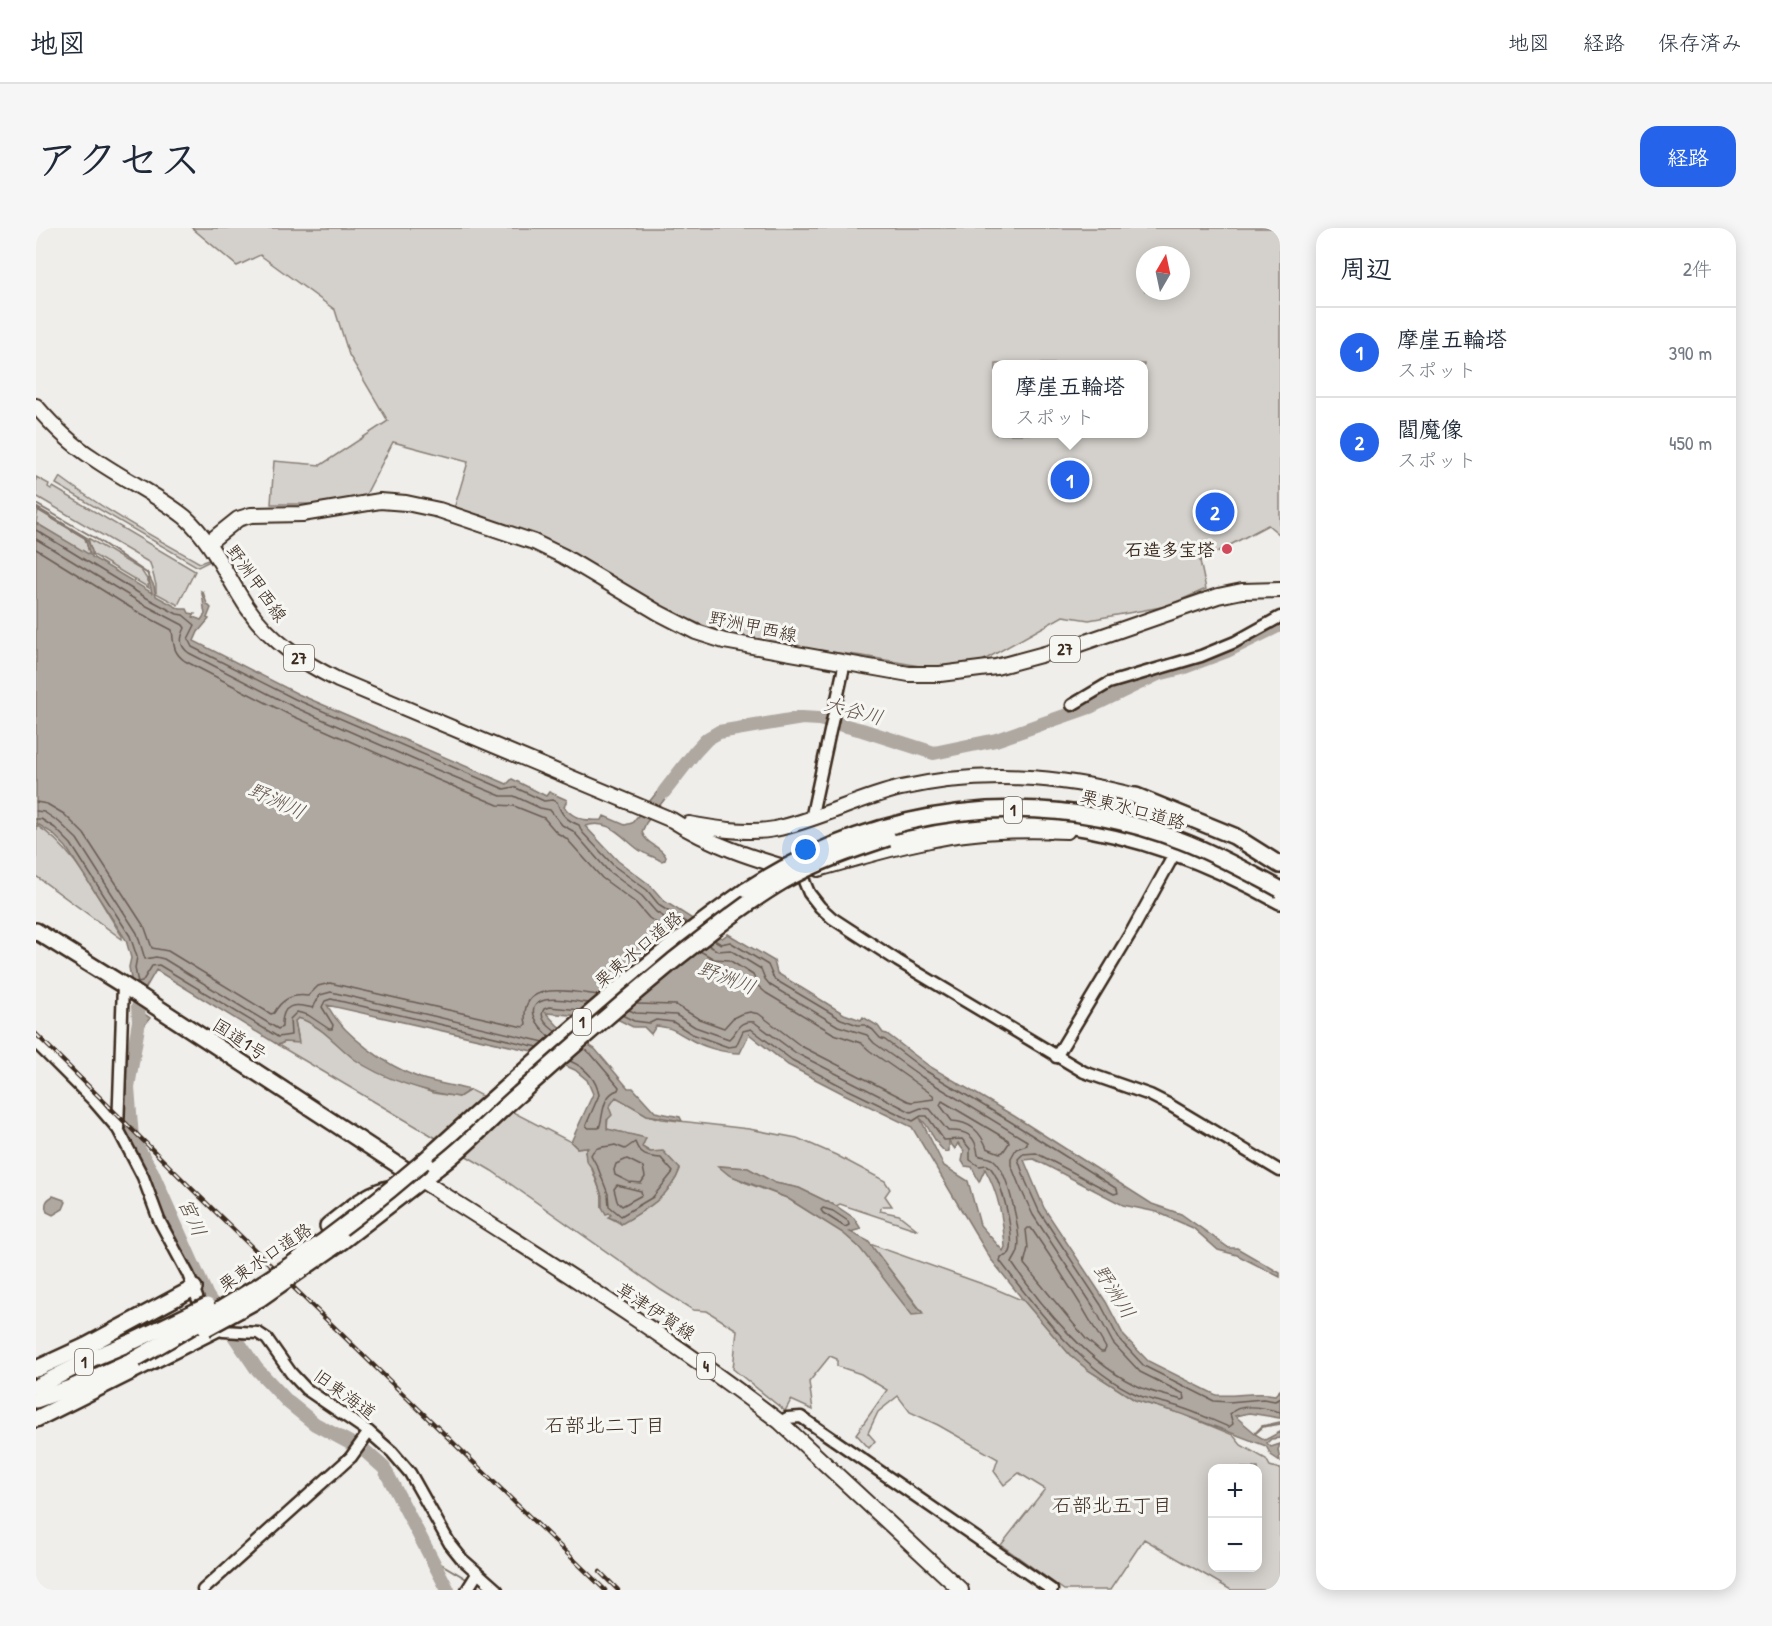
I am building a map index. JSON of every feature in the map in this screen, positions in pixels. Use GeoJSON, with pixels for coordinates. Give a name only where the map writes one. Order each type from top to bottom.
{"type":"FeatureCollection","features":[{"type":"Feature","properties":{"kind":"highway"},"geometry":{"type":"LineString","coordinates":[[1136,796],[1234,836],[1280,865]]}},
{"type":"Feature","properties":{"kind":"highway","name":"栗東水口道路"},"geometry":{"type":"LineString","coordinates":[[36,1400],[73,1387],[135,1359],[250,1292],[365,1211],[548,1050],[700,923],[767,877],[801,858],[844,840],[914,819],[955,813],[1028,809],[1070,813],[1144,828],[1182,841],[1244,869],[1280,889]]}},
{"type":"Feature","properties":{"kind":"highway","name":"栗東水口道路"},"geometry":{"type":"LineString","coordinates":[[421,1180],[456,1154],[496,1114],[645,984],[737,912],[767,891],[804,870],[888,838],[916,830],[960,823],[1015,819],[1112,833],[1176,851],[1247,882],[1280,902]]}},
{"type":"Feature","properties":{"kind":"highway","name":"国道1号"},"geometry":{"type":"LineString","coordinates":[[36,931],[126,987],[421,1180]]}},
{"type":"Feature","properties":{"kind":"highway","name":"1"},"geometry":{"type":"LineString","coordinates":[[135,1359],[235,1314],[307,1267],[421,1180]]}},
{"type":"Feature","properties":{"kind":"highway","name":"1"},"geometry":{"type":"LineString","coordinates":[[36,1387],[93,1358],[187,1317],[225,1296],[328,1226],[364,1198],[380,1190],[402,1187],[421,1180]]}},
{"type":"Feature","properties":{"kind":"highway"},"geometry":{"type":"LineString","coordinates":[[36,1369],[86,1346],[191,1281]]}},
{"type":"Feature","properties":{"kind":"highway"},"geometry":{"type":"LineString","coordinates":[[36,1419],[221,1330]]}},
{"type":"Feature","properties":{"kind":"main road","name":"野洲甲西線"},"geometry":{"type":"LineString","coordinates":[[36,406],[70,441],[93,458],[155,495],[186,519],[208,543],[247,607],[266,632],[308,665],[338,680],[666,818],[749,857],[804,873]]}},
{"type":"Feature","properties":{"kind":"main road","name":"野洲甲西線"},"geometry":{"type":"LineString","coordinates":[[208,543],[238,519],[251,515],[302,514],[380,501],[406,503],[439,510],[534,542],[563,556],[659,613],[696,632],[724,641],[909,674],[940,674],[996,667],[1074,646],[1218,596],[1242,591],[1280,590]]}},
{"type":"Feature","properties":{"kind":"main road","name":"27"},"geometry":{"type":"LineString","coordinates":[[811,819],[846,805],[901,789],[952,780],[1003,776],[1098,785],[1136,796]]}},
{"type":"Feature","properties":{"kind":"main road","name":"野洲甲西線"},"geometry":{"type":"LineString","coordinates":[[666,818],[725,830],[742,831],[774,829],[811,819]]}},
{"type":"Feature","properties":{"kind":"main road"},"geometry":{"type":"LineString","coordinates":[[804,873],[891,849],[958,835],[1043,830],[1112,833]]}},
{"type":"Feature","properties":{"kind":"main road","name":"草津伊賀線"},"geometry":{"type":"LineString","coordinates":[[421,1180],[703,1364],[780,1422],[961,1590]]}},
{"type":"Feature","properties":{"kind":"street"},"geometry":{"type":"LineString","coordinates":[[1072,705],[1109,683],[1201,656],[1235,642],[1280,617]]}},
{"type":"Feature","properties":{"kind":"street"},"geometry":{"type":"LineString","coordinates":[[811,819],[845,662]]}},
{"type":"Feature","properties":{"kind":"street"},"geometry":{"type":"LineString","coordinates":[[1056,1057],[1133,929],[1176,851]]}},
{"type":"Feature","properties":{"kind":"street"},"geometry":{"type":"LineString","coordinates":[[804,873],[808,892],[832,918],[898,961],[1056,1057],[1084,1072],[1150,1095],[1168,1104],[1280,1171]]}},
{"type":"Feature","properties":{"kind":"street"},"geometry":{"type":"LineString","coordinates":[[118,1129],[126,987]]}},
{"type":"Feature","properties":{"kind":"street"},"geometry":{"type":"LineString","coordinates":[[36,1043],[93,1100],[118,1129],[143,1178],[159,1220],[191,1281],[207,1321],[221,1330]]}},
{"type":"Feature","properties":{"kind":"street","name":"旧東海道"},"geometry":{"type":"LineString","coordinates":[[221,1330],[258,1333],[267,1339],[291,1373],[306,1389],[392,1452],[410,1473],[450,1544],[477,1574],[497,1590]]}},
{"type":"Feature","properties":{"kind":"street"},"geometry":{"type":"LineString","coordinates":[[780,1422],[786,1418],[801,1417],[1012,1560],[1052,1590]]}},
{"type":"Feature","properties":{"kind":"street"},"geometry":{"type":"LineString","coordinates":[[203,1590],[351,1457],[367,1435]]}},
{"type":"Feature","properties":{"kind":"street"},"geometry":{"type":"LineString","coordinates":[[467,1590],[477,1574]]}},
{"type":"Feature","properties":{"kind":"shaded area"},"geometry":{"type":"Polygon","coordinates":[[[192,228],[1280,228],[1280,535],[1268,525],[1200,561],[1206,589],[1167,606],[1089,620],[1063,616],[975,665],[942,670],[863,656],[738,640],[631,595],[570,557],[480,515],[453,512],[468,462],[393,442],[361,504],[271,504],[274,461],[321,465],[388,421],[349,355],[335,310],[260,255],[237,266],[192,228]]]}},
{"type":"Feature","properties":{"kind":"shaded area"},"geometry":{"type":"Polygon","coordinates":[[[36,477],[49,484],[48,487],[51,489],[53,487],[195,571],[178,605],[156,593],[150,563],[36,496],[36,477]]]}},
{"type":"Feature","properties":{"kind":"shaded area"},"geometry":{"type":"Polygon","coordinates":[[[60,477],[146,533],[200,563],[210,561],[198,567],[56,484],[60,477]]]}},
{"type":"Feature","properties":{"kind":"shaded area"},"geometry":{"type":"Polygon","coordinates":[[[38,510],[85,538],[90,556],[36,523],[38,510]]]}},
{"type":"Feature","properties":{"kind":"shaded area"},"geometry":{"type":"Polygon","coordinates":[[[88,538],[141,570],[150,584],[149,588],[92,554],[88,538]]]}},
{"type":"Feature","properties":{"kind":"shaded area"},"geometry":{"type":"Polygon","coordinates":[[[36,825],[50,835],[74,860],[122,939],[36,876],[36,825]]]}},
{"type":"Feature","properties":{"kind":"shaded area"},"geometry":{"type":"Polygon","coordinates":[[[298,1018],[305,1020],[406,1083],[433,1093],[459,1097],[470,1090],[571,1142],[577,1148],[588,1148],[585,1151],[602,1196],[602,1207],[611,1215],[609,1217],[621,1224],[647,1208],[663,1194],[670,1187],[680,1169],[642,1147],[645,1138],[607,1129],[609,1107],[616,1096],[647,1115],[662,1119],[749,1129],[797,1138],[836,1155],[885,1181],[890,1189],[885,1196],[892,1206],[882,1206],[880,1211],[899,1215],[918,1230],[840,1204],[836,1206],[799,1188],[775,1183],[748,1168],[719,1166],[744,1182],[787,1198],[843,1233],[923,1313],[870,1244],[1024,1301],[1070,1355],[1088,1370],[1135,1400],[1182,1414],[1233,1435],[1241,1445],[1266,1459],[1270,1466],[1280,1469],[1280,1590],[1231,1590],[1144,1539],[1110,1590],[1064,1590],[1001,1545],[1045,1489],[1019,1473],[1004,1485],[994,1471],[998,1459],[910,1412],[898,1396],[878,1412],[868,1433],[875,1441],[869,1448],[856,1434],[887,1390],[861,1374],[837,1366],[837,1359],[830,1356],[809,1382],[813,1410],[791,1400],[785,1411],[733,1369],[737,1330],[707,1311],[693,1310],[492,1171],[278,1045],[298,1036],[295,1021],[298,1018]]]}},
{"type":"Feature","properties":{"kind":"water","name":"野洲川"},"geometry":{"type":"Polygon","coordinates":[[[36,507],[86,537],[92,557],[152,593],[147,572],[156,596],[180,609],[187,609],[189,613],[195,614],[193,617],[201,620],[205,614],[201,591],[203,592],[211,608],[207,618],[209,619],[194,641],[298,694],[507,784],[512,779],[546,796],[549,792],[567,800],[564,807],[577,817],[586,820],[602,820],[604,816],[625,825],[632,823],[666,781],[668,783],[673,777],[677,779],[672,785],[674,787],[646,823],[642,832],[647,840],[664,853],[665,860],[661,861],[642,852],[608,827],[594,824],[585,826],[618,861],[650,885],[664,901],[722,938],[728,934],[774,961],[777,973],[844,1014],[861,1020],[863,1017],[878,1026],[883,1033],[929,1066],[1014,1116],[1152,1204],[1181,1214],[1229,1248],[1237,1248],[1280,1273],[1280,1277],[1237,1255],[1218,1250],[1193,1228],[1157,1212],[1123,1205],[1034,1159],[1024,1160],[1044,1208],[1106,1302],[1124,1336],[1148,1361],[1216,1395],[1275,1395],[1280,1390],[1280,1418],[1249,1413],[1235,1416],[1255,1433],[1262,1426],[1280,1422],[1280,1424],[1263,1427],[1255,1434],[1265,1440],[1280,1432],[1280,1438],[1271,1439],[1267,1443],[1271,1447],[1280,1444],[1278,1450],[1280,1461],[1271,1455],[1266,1446],[1182,1414],[1135,1400],[1088,1370],[1070,1355],[990,1258],[912,1127],[788,1065],[749,1034],[740,1053],[733,1053],[707,1047],[666,1028],[656,1026],[651,1034],[644,1027],[633,1027],[617,1019],[546,1013],[558,1026],[595,1049],[628,1088],[633,1088],[655,1112],[680,1117],[682,1121],[647,1115],[616,1097],[609,1107],[612,1115],[607,1120],[607,1129],[646,1138],[642,1147],[650,1152],[663,1151],[680,1169],[676,1179],[656,1202],[621,1224],[608,1217],[611,1215],[606,1214],[602,1207],[602,1196],[593,1170],[586,1160],[585,1151],[588,1148],[577,1148],[571,1142],[593,1094],[587,1080],[575,1070],[532,1051],[327,1005],[355,1039],[394,1066],[420,1078],[470,1090],[459,1097],[446,1095],[405,1084],[378,1073],[354,1059],[314,1025],[298,1018],[295,1021],[299,1043],[284,1042],[278,1045],[156,970],[145,989],[143,1013],[150,1018],[144,1026],[136,1024],[129,967],[131,958],[126,940],[66,847],[52,833],[36,823],[36,523],[90,555],[85,538],[36,507]],[[920,1118],[944,1166],[968,1181],[980,1225],[1003,1251],[1005,1247],[999,1207],[994,1188],[985,1169],[979,1182],[972,1167],[965,1166],[962,1161],[964,1151],[958,1143],[955,1149],[949,1141],[949,1151],[946,1152],[938,1145],[920,1118]]]}},
{"type":"Feature","properties":{"kind":"water"},"geometry":{"type":"Polygon","coordinates":[[[718,1166],[748,1168],[775,1183],[799,1188],[836,1206],[854,1218],[861,1229],[850,1232],[868,1241],[923,1314],[912,1315],[859,1247],[843,1233],[787,1198],[729,1175],[718,1166]]]}},
{"type":"Feature","properties":{"kind":"water"},"geometry":{"type":"Polygon","coordinates":[[[53,1196],[66,1202],[63,1209],[53,1215],[47,1212],[46,1204],[53,1196]]]}},
{"type":"Feature","properties":{"kind":"waterway"},"geometry":{"type":"LineString","coordinates":[[36,504],[95,538],[148,574]]}},
{"type":"Feature","properties":{"kind":"waterway","name":"大谷川"},"geometry":{"type":"LineString","coordinates":[[664,792],[695,752],[707,739],[719,732],[802,718],[819,719],[934,753],[996,740],[1090,707],[1158,674],[1182,668],[1227,651],[1280,625]]}},
{"type":"Feature","properties":{"kind":"waterway","name":"宮川"},"geometry":{"type":"LineString","coordinates":[[138,1007],[139,1021],[128,1087],[132,1138],[152,1172],[207,1296],[256,1368],[288,1402],[315,1424],[365,1451],[384,1468],[448,1590]]}},
{"type":"Feature","properties":{"kind":"waterway"},"geometry":{"type":"LineString","coordinates":[[431,1558],[470,1581]]}},
{"type":"Feature","properties":{"kind":"waterway"},"geometry":{"type":"LineString","coordinates":[[474,1584],[481,1590]]}},
{"type":"Feature","properties":{"kind":"railway"},"geometry":{"type":"LineString","coordinates":[[36,1034],[191,1188],[605,1590]]}},
{"type":"Feature","properties":{"kind":"railway"},"geometry":{"type":"LineString","coordinates":[[600,1572],[618,1590]]}},
{"type":"Feature","properties":{"kind":"place","name":"摩崖五輪塔"},"geometry":{"type":"Point","coordinates":[1070,480]}},
{"type":"Feature","properties":{"kind":"place","name":"閻魔像"},"geometry":{"type":"Point","coordinates":[1215,512]}},
{"type":"Feature","properties":{"kind":"place","name":"石造多宝塔"},"geometry":{"type":"Point","coordinates":[1227,549]}},
{"type":"Feature","properties":{"kind":"district","name":"石部北二丁目"},"geometry":{"type":"Point","coordinates":[605,1424]}},
{"type":"Feature","properties":{"kind":"district","name":"石部北五丁目"},"geometry":{"type":"Point","coordinates":[1112,1504]}}]}
